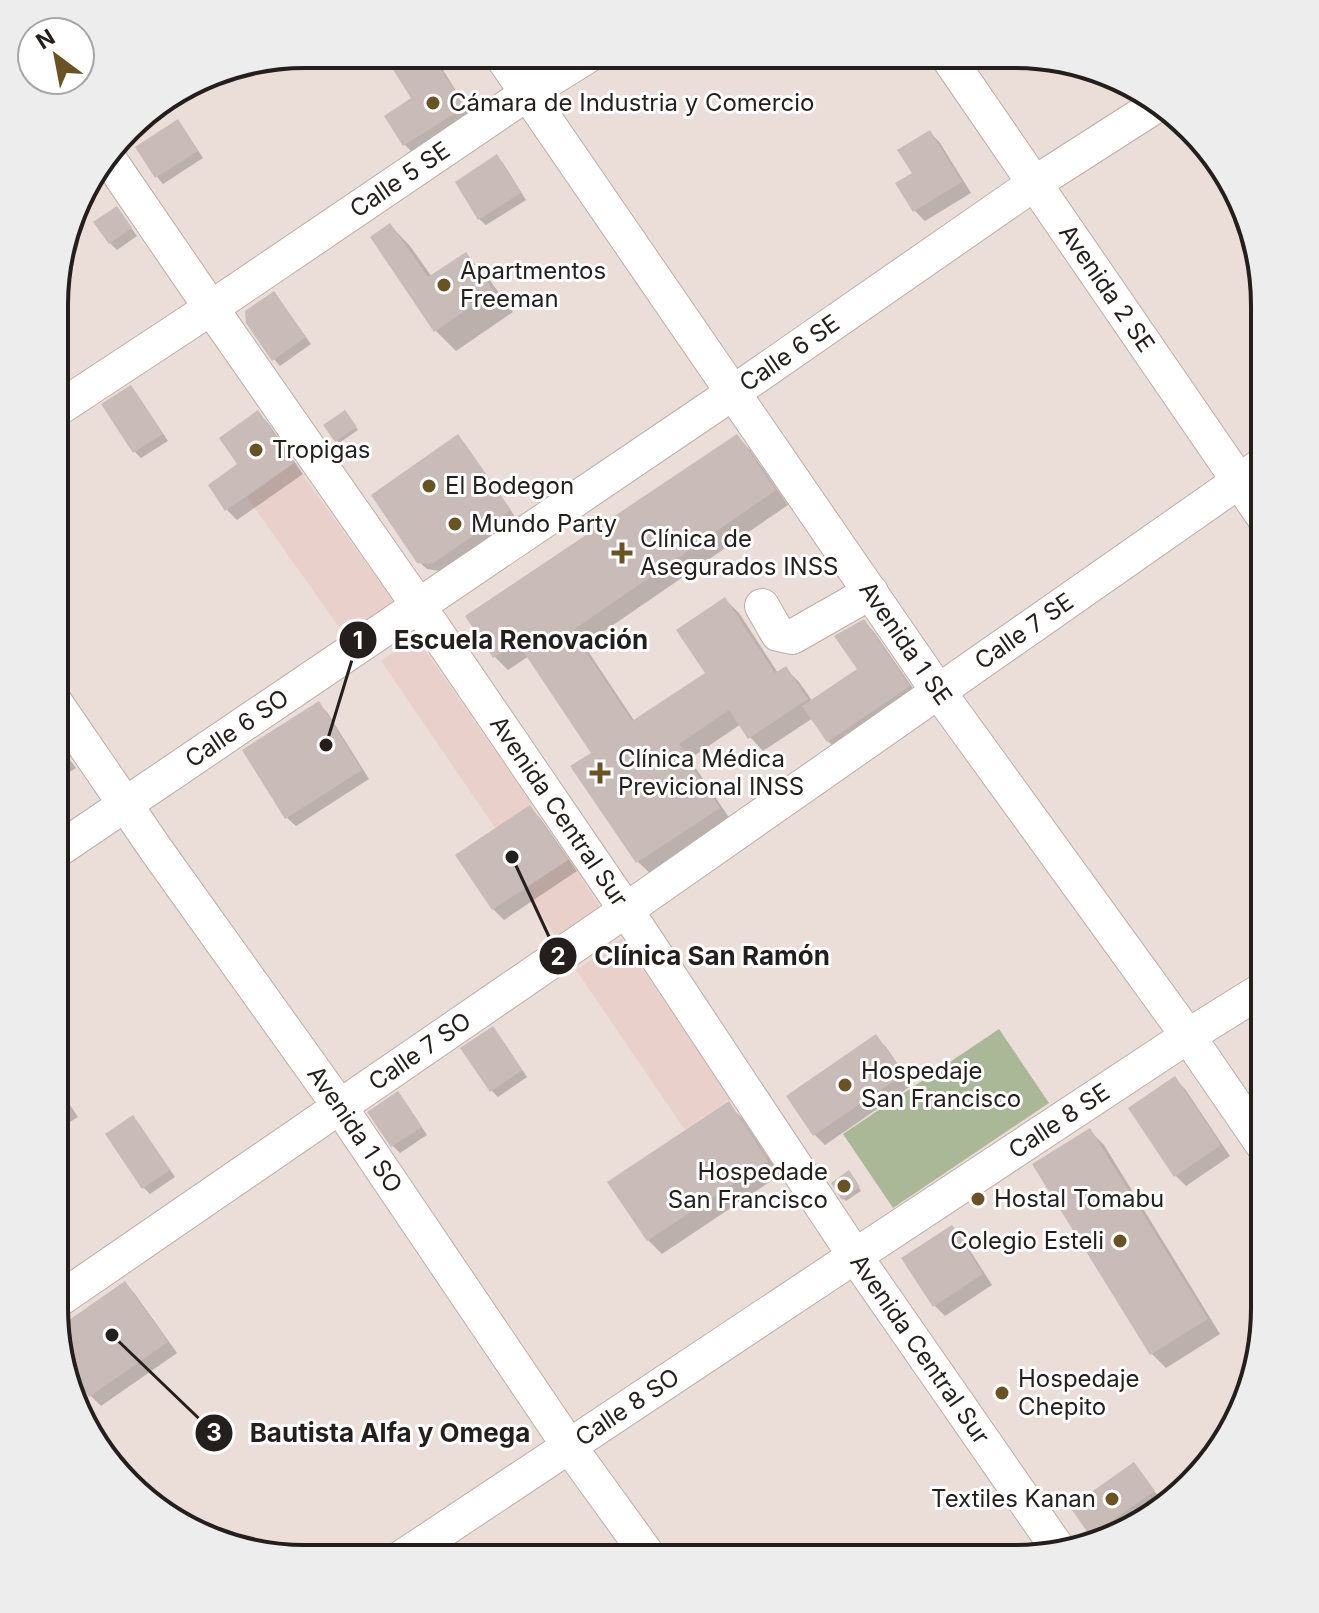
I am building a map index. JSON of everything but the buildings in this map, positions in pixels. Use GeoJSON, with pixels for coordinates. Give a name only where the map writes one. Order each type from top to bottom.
{"type":"FeatureCollection","features":[{"type":"Feature","properties":{"kind":"street","name":"Avenida 1 SE"},"geometry":{"type":"LineString","coordinates":[[510,68],[938,691],[1250,1126]]}},
{"type":"Feature","properties":{"kind":"street","name":"Calle 5 SE"},"geometry":{"type":"LineString","coordinates":[[68,402],[568,68]]}},
{"type":"Feature","properties":{"kind":"street","name":"Avenida 2 SE"},"geometry":{"type":"LineString","coordinates":[[955,68],[1035,183],[1251,470]]}},
{"type":"Feature","properties":{"kind":"street","name":"Calle 6 SE"},"geometry":{"type":"LineString","coordinates":[[418,605],[734,392],[1035,183],[1149,110]]}},
{"type":"Feature","properties":{"kind":"street","name":"Avenida Central Sur"},"geometry":{"type":"LineString","coordinates":[[114,166],[418,605],[626,910],[855,1256],[1053,1541]]}},
{"type":"Feature","properties":{"kind":"street","name":"Calle 7 SE"},"geometry":{"type":"LineString","coordinates":[[626,910],[1251,473]]}},
{"type":"Feature","properties":{"kind":"street"},"geometry":{"type":"LineString","coordinates":[[762,606],[778,634],[792,637],[871,592]]}},
{"type":"Feature","properties":{"kind":"street","name":"Calle 6 SO"},"geometry":{"type":"LineString","coordinates":[[68,843],[418,605]]}},
{"type":"Feature","properties":{"kind":"street","name":"Avenida 1 SO"},"geometry":{"type":"LineString","coordinates":[[68,721],[340,1107],[569,1446],[640,1544]]}},
{"type":"Feature","properties":{"kind":"street","name":"Calle 7 SO"},"geometry":{"type":"LineString","coordinates":[[68,1293],[626,910]]}},
{"type":"Feature","properties":{"kind":"street","name":"Calle 8 SE"},"geometry":{"type":"LineString","coordinates":[[855,1256],[1250,997]]}},
{"type":"Feature","properties":{"kind":"street","name":"Calle 8 SO"},"geometry":{"type":"LineString","coordinates":[[422,1544],[855,1256]]}},
{"type":"Feature","properties":{"kind":"shaded area"},"geometry":{"type":"Polygon","coordinates":[[[294,463],[394,602],[346,637],[247,497],[294,463]]]}},
{"type":"Feature","properties":{"kind":"shaded area"},"geometry":{"type":"Polygon","coordinates":[[[416,637],[532,804],[496,829],[381,661],[416,637]]]}},
{"type":"Feature","properties":{"kind":"shaded area"},"geometry":{"type":"Polygon","coordinates":[[[569,859],[600,907],[556,937],[524,889],[569,859]]]}},
{"type":"Feature","properties":{"kind":"shaded area"},"geometry":{"type":"Polygon","coordinates":[[[622,939],[731,1099],[685,1130],[576,970],[622,939]]]}},
{"type":"Feature","properties":{"kind":"green space"},"geometry":{"type":"Polygon","coordinates":[[[999,1029],[1049,1103],[893,1208],[843,1134],[999,1029]]]}},
{"type":"Feature","properties":{"kind":"place","name":"Cámara de Industria y Comercio"},"geometry":{"type":"Point","coordinates":[433,103]}},
{"type":"Feature","properties":{"kind":"place","name":"Apartmentos Freeman"},"geometry":{"type":"Point","coordinates":[444,285]}},
{"type":"Feature","properties":{"kind":"place","name":"Tropigas"},"geometry":{"type":"Point","coordinates":[256,450]}},
{"type":"Feature","properties":{"kind":"place","name":"El Bodegon"},"geometry":{"type":"Point","coordinates":[429,486]}},
{"type":"Feature","properties":{"kind":"place","name":"Mundo Party"},"geometry":{"type":"Point","coordinates":[455,524]}},
{"type":"Feature","properties":{"kind":"place","name":"Clínica de Asegurados INSS"},"geometry":{"type":"Point","coordinates":[622,553]}},
{"type":"Feature","properties":{"kind":"place","name":"Escuela Renovación"},"geometry":{"type":"Point","coordinates":[326,745]}},
{"type":"Feature","properties":{"kind":"place","name":"Clínica Médica Previcional INSS"},"geometry":{"type":"Point","coordinates":[600,773]}},
{"type":"Feature","properties":{"kind":"place","name":"Clínica San Ramón"},"geometry":{"type":"Point","coordinates":[512,857]}},
{"type":"Feature","properties":{"kind":"place","name":"Hospedaje San Francisco"},"geometry":{"type":"Point","coordinates":[845,1085]}},
{"type":"Feature","properties":{"kind":"place","name":"Hospedade San Francisco"},"geometry":{"type":"Point","coordinates":[844,1186]}},
{"type":"Feature","properties":{"kind":"place","name":"Hostal Tomabu"},"geometry":{"type":"Point","coordinates":[978,1199]}},
{"type":"Feature","properties":{"kind":"place","name":"Colegio Esteli"},"geometry":{"type":"Point","coordinates":[1120,1241]}},
{"type":"Feature","properties":{"kind":"place","name":"Bautista Alfa y Omega"},"geometry":{"type":"Point","coordinates":[112,1335]}},
{"type":"Feature","properties":{"kind":"place","name":"Hospedaje Chepito"},"geometry":{"type":"Point","coordinates":[1002,1393]}},
{"type":"Feature","properties":{"kind":"place","name":"Textiles Kanan"},"geometry":{"type":"Point","coordinates":[1112,1499]}}]}
